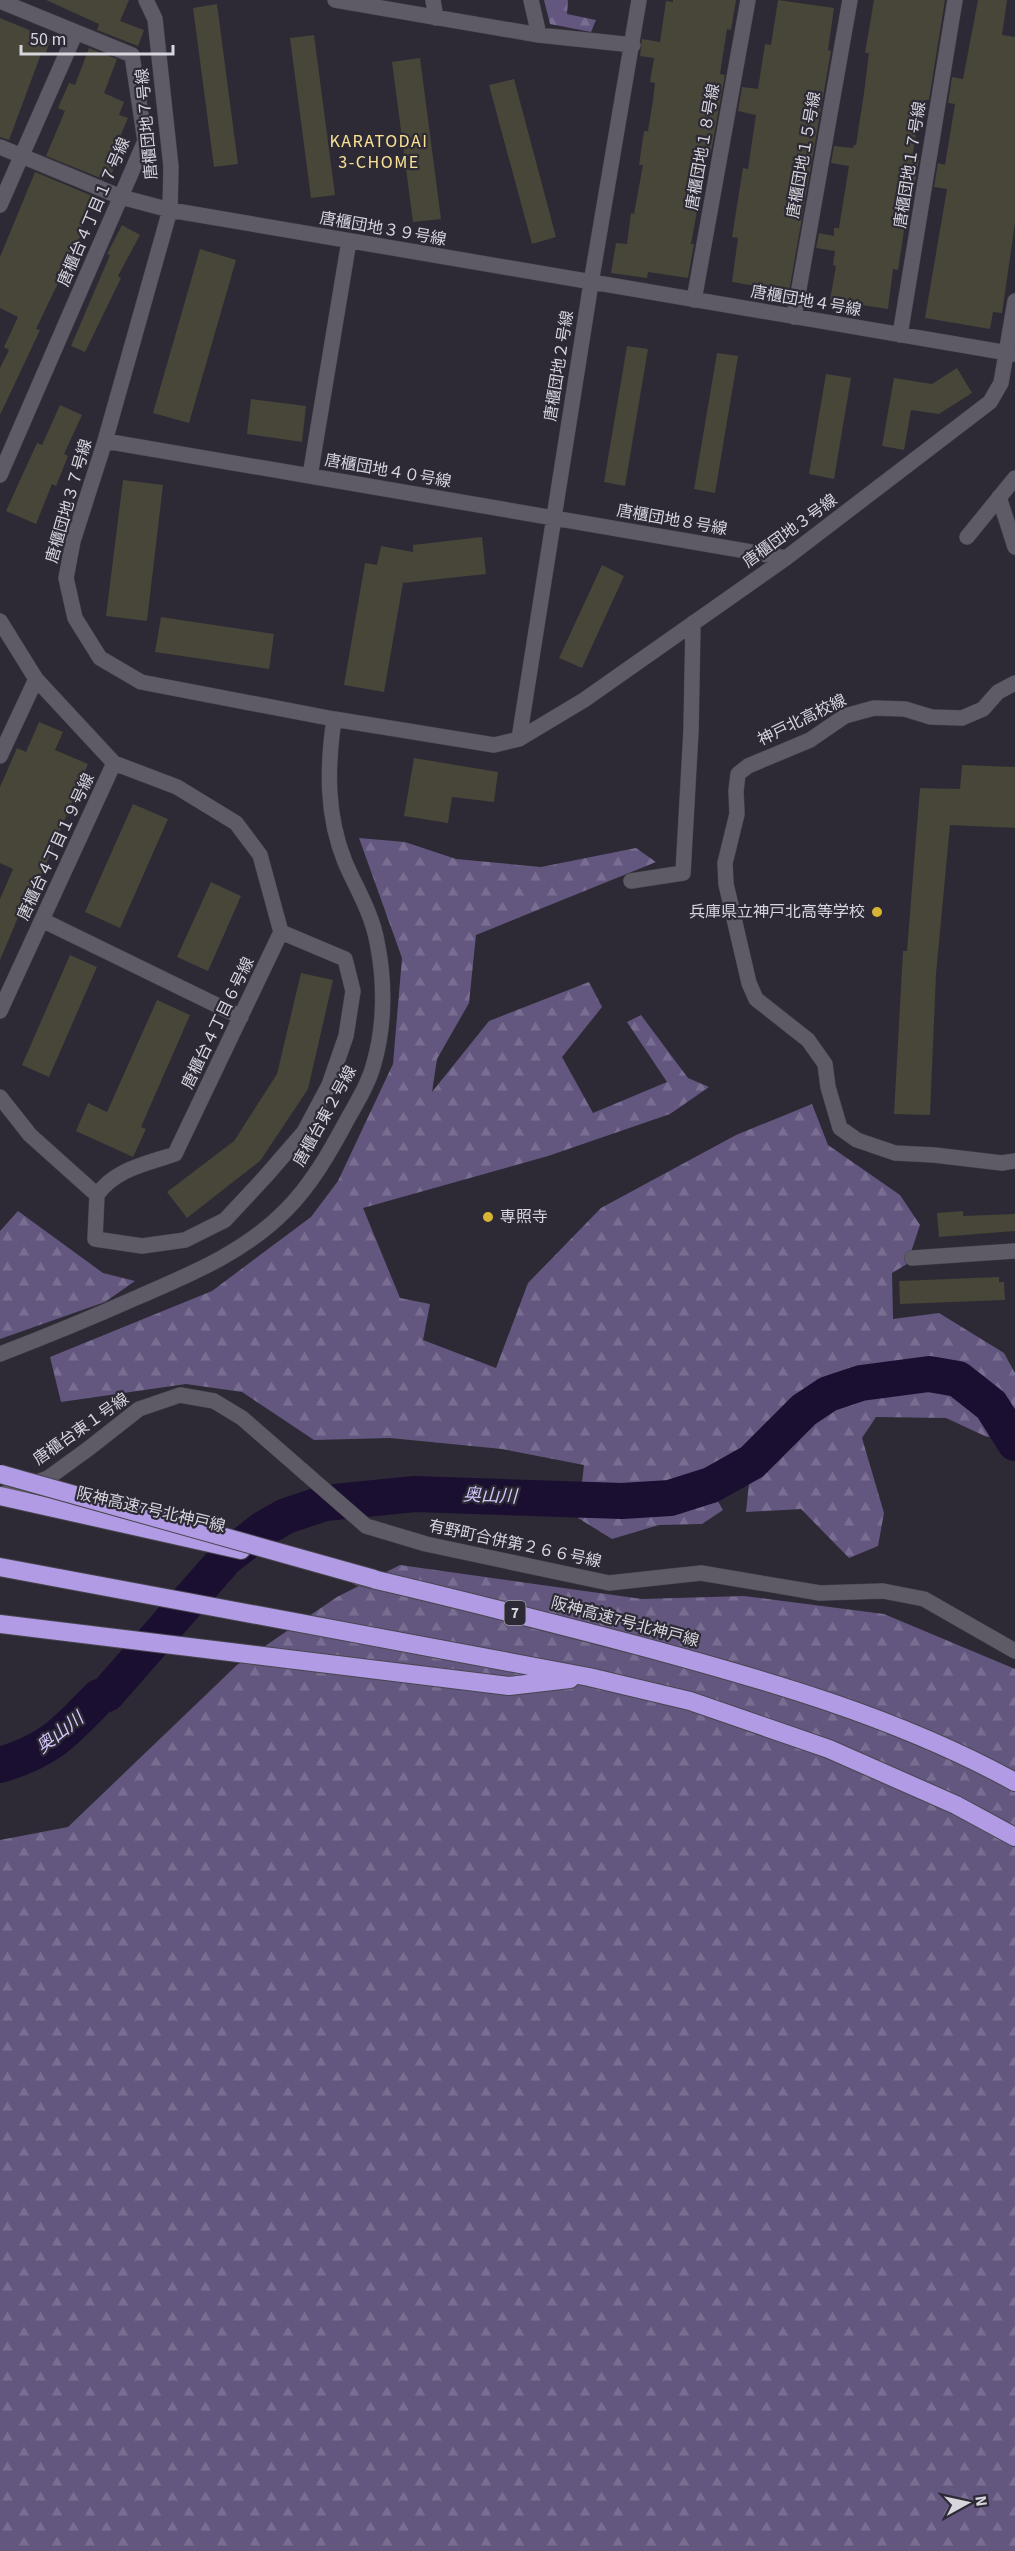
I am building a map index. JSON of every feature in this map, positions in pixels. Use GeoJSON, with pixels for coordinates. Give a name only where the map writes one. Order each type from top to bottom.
{"type":"FeatureCollection","features":[{"type":"Feature","properties":{"kind":"highway"},"geometry":{"type":"LineString","coordinates":[[0,1474],[374,1580]]}},
{"type":"Feature","properties":{"kind":"highway","name":"阪神高速7号北神戸線"},"geometry":{"type":"LineString","coordinates":[[0,1495],[459,1598],[681,1657],[839,1705],[974,1759],[1015,1782]]}},
{"type":"Feature","properties":{"kind":"highway"},"geometry":{"type":"LineString","coordinates":[[0,1566],[589,1677],[690,1701],[829,1749],[956,1805],[1015,1838]]}},
{"type":"Feature","properties":{"kind":"highway"},"geometry":{"type":"LineString","coordinates":[[0,1624],[509,1686],[589,1677]]}},
{"type":"Feature","properties":{"kind":"street","name":"唐櫃団地７号線"},"geometry":{"type":"LineString","coordinates":[[146,0],[155,19],[171,167],[170,210]]}},
{"type":"Feature","properties":{"kind":"street"},"geometry":{"type":"LineString","coordinates":[[335,0],[539,35],[633,45]]}},
{"type":"Feature","properties":{"kind":"street"},"geometry":{"type":"LineString","coordinates":[[433,0],[436,18]]}},
{"type":"Feature","properties":{"kind":"street"},"geometry":{"type":"LineString","coordinates":[[531,0],[539,35]]}},
{"type":"Feature","properties":{"kind":"street","name":"唐櫃団地２号線"},"geometry":{"type":"LineString","coordinates":[[519,739],[591,283],[639,0]]}},
{"type":"Feature","properties":{"kind":"street","name":"唐櫃団地１８号線"},"geometry":{"type":"LineString","coordinates":[[694,300],[748,0]]}},
{"type":"Feature","properties":{"kind":"street","name":"唐櫃団地１５号線"},"geometry":{"type":"LineString","coordinates":[[794,317],[850,0]]}},
{"type":"Feature","properties":{"kind":"street","name":"唐櫃団地１７号線"},"geometry":{"type":"LineString","coordinates":[[900,335],[955,0]]}},
{"type":"Feature","properties":{"kind":"street","name":"唐櫃台４丁目１７号線"},"geometry":{"type":"LineString","coordinates":[[0,2],[132,55],[145,141],[0,475]]}},
{"type":"Feature","properties":{"kind":"street"},"geometry":{"type":"LineString","coordinates":[[0,205],[76,32]]}},
{"type":"Feature","properties":{"kind":"street","name":"唐櫃団地３９号線"},"geometry":{"type":"LineString","coordinates":[[0,147],[121,197],[170,210],[591,283]]}},
{"type":"Feature","properties":{"kind":"street","name":"唐櫃団地３７号線"},"geometry":{"type":"LineString","coordinates":[[170,210],[105,441],[73,541],[66,578],[75,618],[100,658],[141,682],[334,719],[494,745],[519,739]]}},
{"type":"Feature","properties":{"kind":"street","name":"唐櫃団地４０号線"},"geometry":{"type":"LineString","coordinates":[[349,241],[310,476],[553,518]]}},
{"type":"Feature","properties":{"kind":"street","name":"唐櫃団地４号線"},"geometry":{"type":"LineString","coordinates":[[591,283],[1011,354]]}},
{"type":"Feature","properties":{"kind":"street","name":"唐櫃団地３号線"},"geometry":{"type":"LineString","coordinates":[[519,739],[584,700],[786,558],[990,402],[1001,383],[1011,354],[1015,301]]}},
{"type":"Feature","properties":{"kind":"street"},"geometry":{"type":"LineString","coordinates":[[105,441],[310,476]]}},
{"type":"Feature","properties":{"kind":"street"},"geometry":{"type":"LineString","coordinates":[[967,537],[1015,478]]}},
{"type":"Feature","properties":{"kind":"street"},"geometry":{"type":"LineString","coordinates":[[999,497],[1015,547]]}},
{"type":"Feature","properties":{"kind":"street","name":"唐櫃団地８号線"},"geometry":{"type":"LineString","coordinates":[[553,518],[786,558]]}},
{"type":"Feature","properties":{"kind":"street"},"geometry":{"type":"LineString","coordinates":[[0,621],[36,679],[114,763],[177,787],[236,823],[260,855],[281,932],[345,959],[353,991],[343,1046],[329,1085],[304,1132],[225,1220],[185,1240],[142,1246],[95,1239],[97,1195],[30,1135],[0,1097]]}},
{"type":"Feature","properties":{"kind":"street"},"geometry":{"type":"LineString","coordinates":[[631,881],[683,873],[692,731],[693,623]]}},
{"type":"Feature","properties":{"kind":"street"},"geometry":{"type":"LineString","coordinates":[[0,756],[36,679]]}},
{"type":"Feature","properties":{"kind":"street","name":"神戸北高校線"},"geometry":{"type":"LineString","coordinates":[[1015,683],[998,692],[983,709],[962,718],[931,717],[905,709],[874,708],[845,716],[810,740],[748,766],[738,774],[737,814],[725,863],[726,884],[749,983],[756,999],[808,1040],[825,1064],[828,1087],[840,1128],[857,1140],[896,1153],[1002,1163],[1015,1161]]}},
{"type":"Feature","properties":{"kind":"street","name":"唐櫃台東２号線"},"geometry":{"type":"LineString","coordinates":[[0,1354],[202,1269],[252,1239],[286,1211],[309,1183],[363,1092],[374,1064],[381,1026],[381,969],[377,940],[363,897],[345,862],[335,832],[328,762],[334,719]]}},
{"type":"Feature","properties":{"kind":"street","name":"唐櫃台４丁目１９号線"},"geometry":{"type":"LineString","coordinates":[[0,1011],[114,763]]}},
{"type":"Feature","properties":{"kind":"street"},"geometry":{"type":"LineString","coordinates":[[42,920],[242,1017]]}},
{"type":"Feature","properties":{"kind":"street","name":"唐櫃台４丁目６号線"},"geometry":{"type":"LineString","coordinates":[[97,1195],[106,1182],[117,1175],[175,1154],[281,932]]}},
{"type":"Feature","properties":{"kind":"street"},"geometry":{"type":"LineString","coordinates":[[912,1258],[1015,1251]]}},
{"type":"Feature","properties":{"kind":"street","name":"唐櫃台東１号線"},"geometry":{"type":"LineString","coordinates":[[0,1495],[48,1478],[139,1408],[180,1395],[214,1401],[242,1418],[355,1518]]}},
{"type":"Feature","properties":{"kind":"street","name":"有野町合併第２６６号線"},"geometry":{"type":"LineString","coordinates":[[355,1518],[366,1526],[426,1544],[609,1583],[701,1573],[820,1593],[882,1591],[924,1599],[1015,1651]]}},
{"type":"Feature","properties":{"kind":"green space"},"geometry":{"type":"Polygon","coordinates":[[[544,0],[568,0],[567,14],[596,20],[591,32],[550,24],[544,0]]]}},
{"type":"Feature","properties":{"kind":"green space"},"geometry":{"type":"Polygon","coordinates":[[[359,838],[405,842],[456,859],[541,867],[636,848],[656,862],[476,935],[469,1003],[437,1059],[432,1092],[489,1021],[589,982],[602,1007],[562,1057],[593,1113],[667,1082],[627,1022],[641,1015],[688,1078],[709,1087],[670,1114],[548,1156],[363,1208],[400,1298],[430,1304],[423,1340],[496,1368],[528,1283],[601,1208],[736,1135],[812,1104],[828,1145],[900,1195],[920,1225],[907,1264],[892,1273],[893,1319],[939,1313],[1004,1353],[1015,1373],[1015,1432],[987,1437],[946,1418],[876,1417],[862,1438],[884,1513],[878,1546],[849,1558],[801,1509],[746,1512],[749,1483],[727,1458],[705,1479],[723,1510],[702,1524],[659,1525],[612,1539],[578,1518],[584,1465],[502,1449],[390,1438],[314,1440],[242,1392],[186,1384],[61,1402],[50,1357],[212,1291],[311,1217],[338,1181],[393,1064],[402,958],[359,838]]]}},
{"type":"Feature","properties":{"kind":"green space"},"geometry":{"type":"Polygon","coordinates":[[[18,1211],[103,1273],[135,1281],[105,1302],[0,1339],[0,1231],[18,1211]]]}},
{"type":"Feature","properties":{"kind":"green space"},"geometry":{"type":"Polygon","coordinates":[[[400,1565],[642,1599],[744,1596],[884,1614],[1015,1669],[1015,2551],[0,2551],[0,1840],[68,1827],[237,1665],[337,1597],[400,1565]]]}},
{"type":"Feature","properties":{"kind":"building"},"geometry":{"type":"Polygon","coordinates":[[[46,0],[129,0],[120,21],[144,30],[138,46],[97,30],[99,24],[46,0]]]}},
{"type":"Feature","properties":{"kind":"building"},"geometry":{"type":"Polygon","coordinates":[[[673,0],[736,0],[731,30],[727,29],[720,74],[725,75],[711,152],[703,151],[694,210],[697,211],[688,278],[648,272],[647,278],[611,273],[616,243],[627,244],[631,213],[634,214],[643,165],[639,165],[644,131],[648,131],[653,100],[655,83],[650,82],[654,58],[640,56],[642,39],[660,42],[666,1],[673,2],[673,0]]]}},
{"type":"Feature","properties":{"kind":"building"},"geometry":{"type":"Polygon","coordinates":[[[778,0],[834,8],[828,50],[831,51],[788,298],[761,293],[762,287],[732,282],[738,238],[732,237],[743,168],[748,169],[756,115],[738,111],[742,87],[758,89],[765,44],[771,45],[778,0]]]}},
{"type":"Feature","properties":{"kind":"building"},"geometry":{"type":"Polygon","coordinates":[[[874,0],[945,0],[929,100],[924,100],[920,127],[917,127],[912,159],[919,160],[898,270],[893,269],[888,309],[830,300],[836,266],[833,265],[835,251],[816,248],[819,233],[834,236],[834,228],[839,228],[849,166],[831,163],[834,146],[853,148],[856,145],[869,53],[865,53],[874,0]]]}},
{"type":"Feature","properties":{"kind":"building"},"geometry":{"type":"Polygon","coordinates":[[[978,0],[1007,0],[1002,35],[1015,37],[1015,223],[1002,313],[993,312],[990,329],[925,318],[947,189],[934,187],[938,163],[945,165],[955,104],[948,103],[952,77],[963,79],[978,0]]]}},
{"type":"Feature","properties":{"kind":"building"},"geometry":{"type":"Polygon","coordinates":[[[217,4],[238,164],[214,167],[193,8],[217,4]]]}},
{"type":"Feature","properties":{"kind":"building"},"geometry":{"type":"Polygon","coordinates":[[[0,18],[51,39],[45,55],[41,54],[9,140],[0,137],[0,18]]]}},
{"type":"Feature","properties":{"kind":"building"},"geometry":{"type":"Polygon","coordinates":[[[314,35],[335,195],[311,198],[290,38],[314,35]]]}},
{"type":"Feature","properties":{"kind":"building"},"geometry":{"type":"Polygon","coordinates":[[[89,48],[117,59],[104,93],[124,102],[119,115],[128,118],[114,151],[120,153],[110,178],[104,176],[103,179],[46,156],[65,111],[58,108],[69,83],[75,85],[89,48]]]}},
{"type":"Feature","properties":{"kind":"building"},"geometry":{"type":"Polygon","coordinates":[[[420,58],[441,219],[413,222],[392,62],[420,58]]]}},
{"type":"Feature","properties":{"kind":"building"},"geometry":{"type":"Polygon","coordinates":[[[514,79],[556,237],[532,244],[489,85],[514,79]]]}},
{"type":"Feature","properties":{"kind":"building"},"geometry":{"type":"Polygon","coordinates":[[[35,172],[95,197],[79,232],[82,233],[36,329],[40,330],[0,415],[0,368],[9,350],[4,347],[18,317],[0,308],[0,257],[35,172]]]}},
{"type":"Feature","properties":{"kind":"building"},"geometry":{"type":"Polygon","coordinates":[[[122,225],[140,235],[118,276],[121,278],[85,352],[71,346],[110,255],[107,254],[122,225]]]}},
{"type":"Feature","properties":{"kind":"building"},"geometry":{"type":"Polygon","coordinates":[[[200,249],[236,260],[189,423],[153,413],[200,249]]]}},
{"type":"Feature","properties":{"kind":"building"},"geometry":{"type":"Polygon","coordinates":[[[627,346],[648,349],[625,486],[604,482],[627,346]]]}},
{"type":"Feature","properties":{"kind":"building"},"geometry":{"type":"Polygon","coordinates":[[[717,353],[738,356],[715,493],[694,489],[717,353]]]}},
{"type":"Feature","properties":{"kind":"building"},"geometry":{"type":"Polygon","coordinates":[[[957,368],[972,393],[939,414],[911,410],[904,450],[882,446],[894,378],[932,384],[957,368]]]}},
{"type":"Feature","properties":{"kind":"building"},"geometry":{"type":"Polygon","coordinates":[[[826,374],[851,378],[834,479],[809,474],[826,374]]]}},
{"type":"Feature","properties":{"kind":"building"},"geometry":{"type":"Polygon","coordinates":[[[251,399],[306,406],[302,442],[247,434],[251,399]]]}},
{"type":"Feature","properties":{"kind":"building"},"geometry":{"type":"Polygon","coordinates":[[[60,405],[82,415],[64,454],[68,456],[56,486],[52,484],[36,524],[6,511],[37,443],[42,445],[60,405]]]}},
{"type":"Feature","properties":{"kind":"building"},"geometry":{"type":"Polygon","coordinates":[[[123,480],[163,485],[147,621],[106,616],[123,480]]]}},
{"type":"Feature","properties":{"kind":"building"},"geometry":{"type":"Polygon","coordinates":[[[482,537],[486,574],[403,583],[384,692],[344,685],[365,563],[377,565],[381,546],[413,552],[413,545],[482,537]]]}},
{"type":"Feature","properties":{"kind":"building"},"geometry":{"type":"Polygon","coordinates":[[[602,565],[624,576],[582,668],[559,658],[602,565]]]}},
{"type":"Feature","properties":{"kind":"building"},"geometry":{"type":"Polygon","coordinates":[[[161,617],[274,634],[269,669],[155,652],[161,617]]]}},
{"type":"Feature","properties":{"kind":"building"},"geometry":{"type":"Polygon","coordinates":[[[39,722],[63,732],[55,750],[88,764],[32,898],[34,899],[26,918],[19,915],[0,960],[0,899],[13,869],[0,863],[0,787],[17,748],[26,752],[39,722]]]}},
{"type":"Feature","properties":{"kind":"building"},"geometry":{"type":"Polygon","coordinates":[[[414,758],[498,772],[494,802],[452,797],[448,823],[404,816],[414,758]]]}},
{"type":"Feature","properties":{"kind":"building"},"geometry":{"type":"Polygon","coordinates":[[[962,765],[1015,767],[1015,828],[950,825],[936,974],[930,1115],[894,1114],[903,951],[907,951],[920,788],[960,789],[962,765]]]}},
{"type":"Feature","properties":{"kind":"building"},"geometry":{"type":"Polygon","coordinates":[[[133,804],[168,819],[120,928],[85,912],[133,804]]]}},
{"type":"Feature","properties":{"kind":"building"},"geometry":{"type":"Polygon","coordinates":[[[211,882],[241,896],[208,971],[177,957],[211,882]]]}},
{"type":"Feature","properties":{"kind":"building"},"geometry":{"type":"Polygon","coordinates":[[[70,955],[97,967],[49,1077],[22,1065],[70,955]]]}},
{"type":"Feature","properties":{"kind":"building"},"geometry":{"type":"Polygon","coordinates":[[[301,973],[333,980],[308,1089],[260,1161],[187,1218],[167,1192],[234,1141],[277,1074],[301,973]]]}},
{"type":"Feature","properties":{"kind":"building"},"geometry":{"type":"Polygon","coordinates":[[[157,1000],[190,1015],[141,1127],[146,1129],[133,1157],[76,1131],[88,1103],[107,1112],[157,1000]]]}},
{"type":"Feature","properties":{"kind":"building"},"geometry":{"type":"Polygon","coordinates":[[[963,1211],[963,1216],[1015,1214],[1015,1231],[939,1237],[937,1213],[963,1211]]]}},
{"type":"Feature","properties":{"kind":"building"},"geometry":{"type":"Polygon","coordinates":[[[999,1277],[999,1282],[1004,1282],[1005,1300],[900,1304],[899,1281],[999,1277]]]}},
{"type":"Feature","properties":{"kind":"waterway","name":"奥山川"},"geometry":{"type":"LineString","coordinates":[[0,1765],[32,1753],[55,1739],[99,1697],[107,1694],[226,1558],[263,1529],[286,1516],[325,1503],[415,1494],[622,1501],[670,1498],[711,1485],[752,1462],[804,1410],[828,1394],[861,1383],[929,1374],[958,1379],[991,1405],[1015,1443]]}},
{"type":"Feature","properties":{"kind":"place","name":"兵庫県立神戸北高等学校"},"geometry":{"type":"Point","coordinates":[877,912]}},
{"type":"Feature","properties":{"kind":"place","name":"専照寺"},"geometry":{"type":"Point","coordinates":[488,1217]}},
{"type":"Feature","properties":{"kind":"district","name":"KARATODAI 3-CHOME"},"geometry":{"type":"Point","coordinates":[379,151]}}]}
